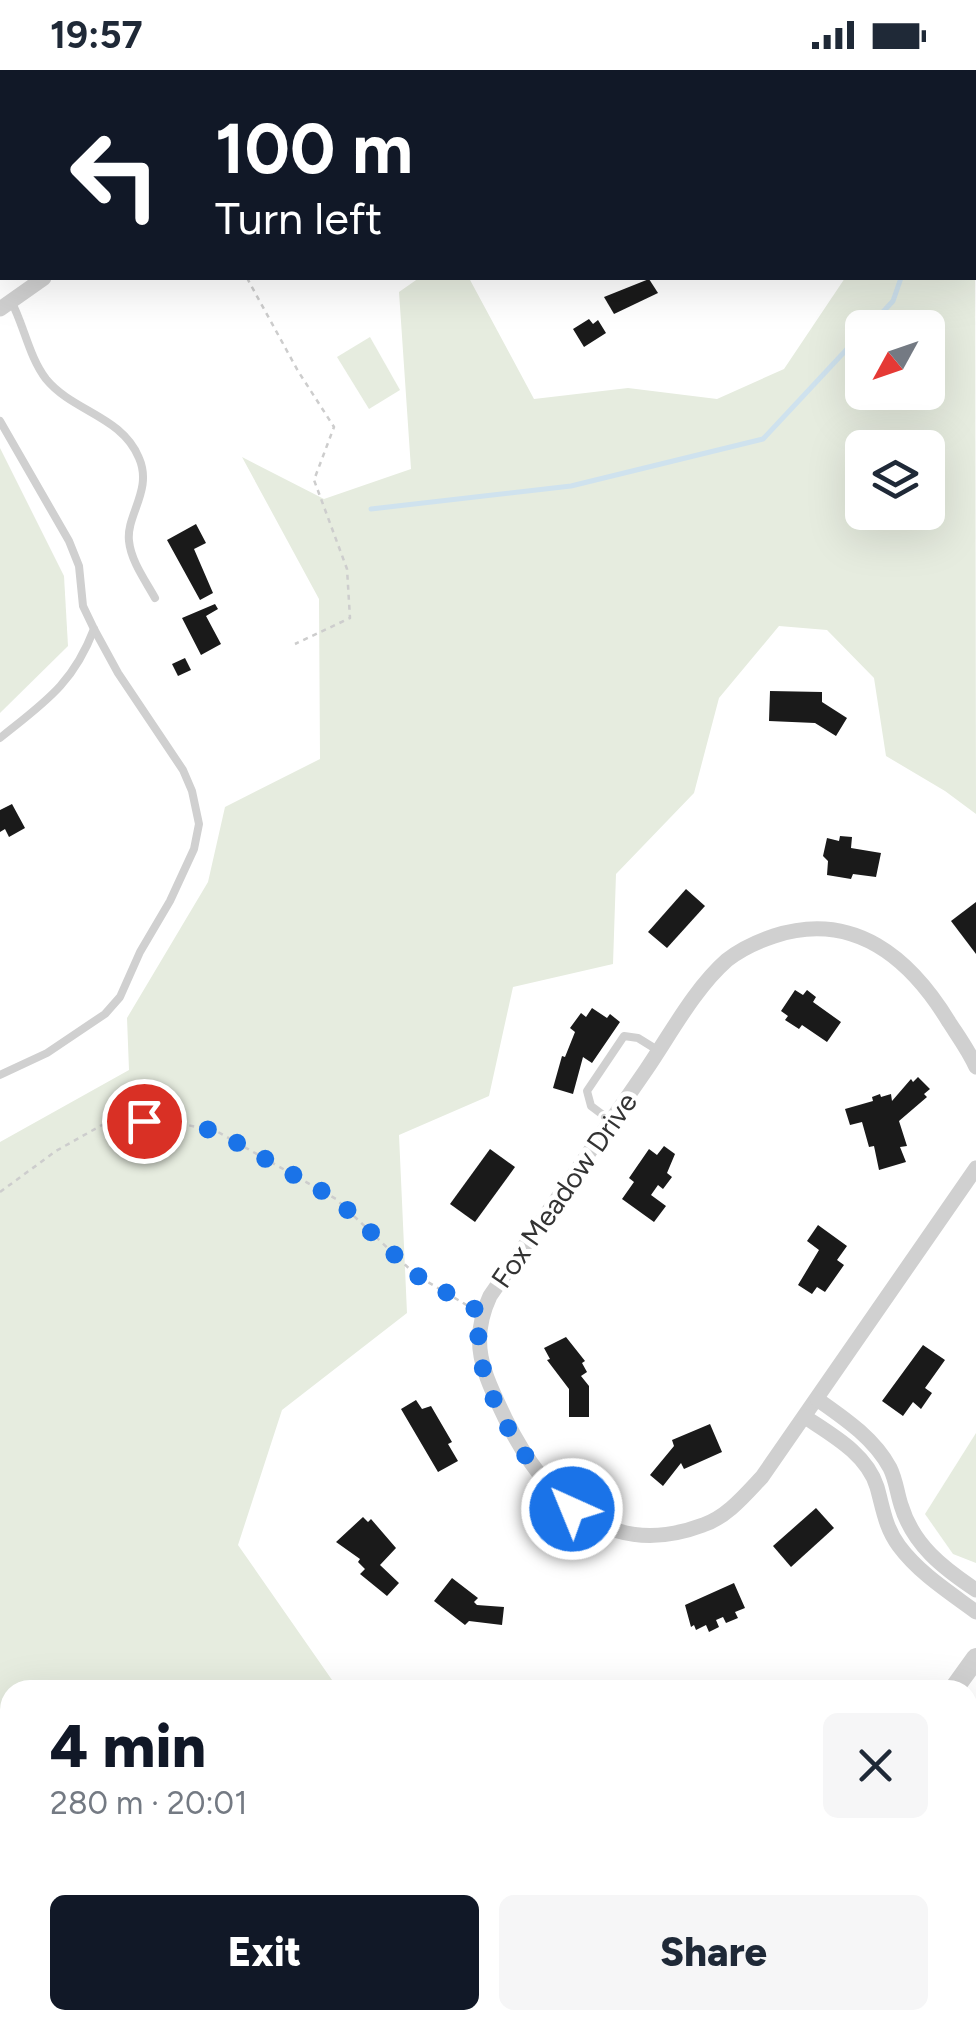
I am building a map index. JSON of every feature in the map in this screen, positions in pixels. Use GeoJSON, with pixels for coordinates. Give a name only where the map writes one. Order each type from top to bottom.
{"type":"FeatureCollection","features":[{"type":"Feature","properties":{"kind":"street"},"geometry":{"type":"LineString","coordinates":[[6,305],[41,280]]}},
{"type":"Feature","properties":{"kind":"street","name":"Fox Meadow Drive"},"geometry":{"type":"LineString","coordinates":[[976,1068],[930,991],[912,969],[850,932],[788,932],[765,939],[728,960],[659,1051],[482,1313],[477,1342],[484,1370],[523,1451],[550,1491],[604,1527],[632,1534],[669,1534],[705,1525],[732,1508],[762,1478],[976,1168]]}},
{"type":"Feature","properties":{"kind":"street"},"geometry":{"type":"LineString","coordinates":[[817,1400],[863,1434],[881,1454],[892,1471],[901,1507],[918,1540],[930,1557],[976,1590]]}},
{"type":"Feature","properties":{"kind":"street"},"geometry":{"type":"LineString","coordinates":[[805,1417],[834,1436],[867,1467],[876,1483],[885,1523],[912,1561],[976,1612]]}},
{"type":"Feature","properties":{"kind":"street"},"geometry":{"type":"LineString","coordinates":[[961,1680],[976,1658]]}},
{"type":"Feature","properties":{"kind":"lane"},"geometry":{"type":"LineString","coordinates":[[6,305],[46,378],[63,396],[119,429],[132,442],[142,464],[142,484],[129,544],[155,598]]}},
{"type":"Feature","properties":{"kind":"lane"},"geometry":{"type":"LineString","coordinates":[[0,421],[70,541],[79,566],[82,606],[118,673],[183,770],[199,824],[194,849],[120,997],[106,1014],[47,1053],[0,1075]]}},
{"type":"Feature","properties":{"kind":"lane"},"geometry":{"type":"LineString","coordinates":[[0,738],[66,682],[82,659],[94,629]]}},
{"type":"Feature","properties":{"kind":"lane"},"geometry":{"type":"LineString","coordinates":[[611,1121],[591,1106],[587,1091],[624,1036],[638,1038],[659,1051]]}},
{"type":"Feature","properties":{"kind":"path"},"geometry":{"type":"LineString","coordinates":[[248,280],[298,372],[334,426],[314,480],[347,569],[350,618],[294,644]]}},
{"type":"Feature","properties":{"kind":"path"},"geometry":{"type":"LineString","coordinates":[[0,1192],[56,1151],[102,1126],[179,1122],[218,1132],[336,1199],[416,1275],[482,1313]]}},
{"type":"Feature","properties":{"kind":"shaded area"},"geometry":{"type":"Polygon","coordinates":[[[416,280],[470,280],[534,399],[628,388],[717,399],[784,369],[844,280],[975,280],[976,814],[886,756],[874,678],[827,630],[779,626],[719,698],[694,793],[616,874],[613,964],[513,987],[489,1096],[399,1135],[407,1313],[282,1410],[238,1545],[332,1680],[0,1680],[0,1142],[129,1070],[127,1018],[208,882],[225,807],[320,759],[319,599],[242,457],[324,499],[411,469],[399,292],[416,280]]]}},
{"type":"Feature","properties":{"kind":"shaded area"},"geometry":{"type":"Polygon","coordinates":[[[370,337],[400,390],[369,409],[337,357],[370,337]]]}},
{"type":"Feature","properties":{"kind":"shaded area"},"geometry":{"type":"Polygon","coordinates":[[[0,448],[64,576],[68,646],[0,713],[0,448]]]}},
{"type":"Feature","properties":{"kind":"shaded area"},"geometry":{"type":"Polygon","coordinates":[[[976,1433],[976,1563],[953,1554],[925,1514],[976,1433]]]}},
{"type":"Feature","properties":{"kind":"building"},"geometry":{"type":"Polygon","coordinates":[[[646,280],[658,293],[614,314],[604,297],[646,280]]]}},
{"type":"Feature","properties":{"kind":"building"},"geometry":{"type":"Polygon","coordinates":[[[589,319],[593,324],[598,320],[606,333],[584,347],[573,329],[589,319]]]}},
{"type":"Feature","properties":{"kind":"building"},"geometry":{"type":"Polygon","coordinates":[[[196,524],[206,543],[194,549],[213,593],[200,600],[167,540],[196,524]]]}},
{"type":"Feature","properties":{"kind":"building"},"geometry":{"type":"Polygon","coordinates":[[[215,604],[218,609],[206,616],[221,644],[201,655],[182,618],[215,604]]]}},
{"type":"Feature","properties":{"kind":"building"},"geometry":{"type":"Polygon","coordinates":[[[185,658],[191,670],[178,676],[172,664],[185,658]]]}},
{"type":"Feature","properties":{"kind":"building"},"geometry":{"type":"Polygon","coordinates":[[[770,691],[822,692],[822,702],[847,718],[836,736],[815,723],[769,721],[770,691]]]}},
{"type":"Feature","properties":{"kind":"building"},"geometry":{"type":"Polygon","coordinates":[[[12,804],[25,828],[9,837],[5,829],[0,832],[0,810],[12,804]]]}},
{"type":"Feature","properties":{"kind":"building"},"geometry":{"type":"Polygon","coordinates":[[[840,836],[852,837],[851,848],[881,853],[876,877],[853,874],[851,879],[827,875],[828,861],[823,856],[827,838],[839,841],[840,836]]]}},
{"type":"Feature","properties":{"kind":"building"},"geometry":{"type":"Polygon","coordinates":[[[686,889],[705,906],[667,948],[648,932],[686,889]]]}},
{"type":"Feature","properties":{"kind":"building"},"geometry":{"type":"Polygon","coordinates":[[[976,902],[976,954],[951,921],[976,902]]]}},
{"type":"Feature","properties":{"kind":"building"},"geometry":{"type":"Polygon","coordinates":[[[795,990],[803,995],[807,990],[816,997],[813,1002],[841,1022],[827,1042],[802,1025],[799,1029],[785,1020],[788,1016],[781,1011],[795,990]]]}},
{"type":"Feature","properties":{"kind":"building"},"geometry":{"type":"Polygon","coordinates":[[[592,1008],[620,1022],[592,1063],[583,1057],[573,1094],[553,1088],[562,1056],[565,1057],[575,1032],[570,1028],[581,1013],[586,1017],[592,1008]]]}},
{"type":"Feature","properties":{"kind":"building"},"geometry":{"type":"Polygon","coordinates":[[[918,1077],[930,1089],[924,1094],[927,1097],[899,1121],[907,1146],[900,1147],[906,1162],[879,1170],[874,1146],[869,1147],[862,1122],[850,1125],[845,1109],[873,1101],[872,1097],[880,1094],[891,1094],[892,1101],[911,1079],[913,1082],[918,1077]]]}},
{"type":"Feature","properties":{"kind":"building"},"geometry":{"type":"Polygon","coordinates":[[[664,1146],[675,1154],[667,1173],[672,1177],[663,1189],[658,1185],[651,1195],[666,1206],[654,1222],[622,1199],[634,1182],[629,1178],[649,1149],[657,1155],[664,1146]]]}},
{"type":"Feature","properties":{"kind":"building"},"geometry":{"type":"Polygon","coordinates":[[[490,1149],[515,1167],[475,1222],[450,1204],[490,1149]]]}},
{"type":"Feature","properties":{"kind":"building"},"geometry":{"type":"Polygon","coordinates":[[[818,1225],[847,1246],[837,1260],[844,1265],[825,1292],[817,1287],[812,1294],[798,1285],[819,1250],[807,1241],[818,1225]]]}},
{"type":"Feature","properties":{"kind":"building"},"geometry":{"type":"Polygon","coordinates":[[[566,1337],[585,1361],[582,1363],[587,1372],[581,1376],[589,1386],[589,1417],[569,1417],[569,1389],[547,1360],[550,1359],[544,1348],[566,1337]]]}},
{"type":"Feature","properties":{"kind":"building"},"geometry":{"type":"Polygon","coordinates":[[[923,1345],[945,1360],[925,1388],[932,1393],[921,1409],[913,1402],[903,1416],[882,1401],[923,1345]]]}},
{"type":"Feature","properties":{"kind":"building"},"geometry":{"type":"Polygon","coordinates":[[[416,1400],[422,1409],[431,1406],[458,1461],[438,1472],[401,1409],[416,1400]]]}},
{"type":"Feature","properties":{"kind":"building"},"geometry":{"type":"Polygon","coordinates":[[[710,1424],[722,1452],[684,1469],[681,1463],[663,1486],[650,1475],[674,1446],[672,1440],[710,1424]]]}},
{"type":"Feature","properties":{"kind":"building"},"geometry":{"type":"Polygon","coordinates":[[[816,1508],[834,1528],[791,1567],[773,1546],[816,1508]]]}},
{"type":"Feature","properties":{"kind":"building"},"geometry":{"type":"Polygon","coordinates":[[[363,1517],[368,1522],[371,1519],[396,1548],[380,1565],[399,1583],[387,1596],[360,1574],[365,1569],[358,1562],[360,1559],[336,1542],[363,1517]]]}},
{"type":"Feature","properties":{"kind":"building"},"geometry":{"type":"Polygon","coordinates":[[[452,1578],[478,1598],[474,1602],[477,1605],[504,1607],[502,1625],[469,1621],[465,1625],[434,1601],[452,1578]]]}},
{"type":"Feature","properties":{"kind":"building"},"geometry":{"type":"Polygon","coordinates":[[[734,1583],[745,1608],[735,1612],[738,1618],[726,1623],[723,1617],[716,1620],[719,1627],[709,1632],[706,1625],[696,1630],[694,1625],[691,1627],[685,1605],[734,1583]]]}},
{"type":"Feature","properties":{"kind":"waterway"},"geometry":{"type":"LineString","coordinates":[[885,310],[893,301],[900,280]]}},
{"type":"Feature","properties":{"kind":"waterway"},"geometry":{"type":"LineString","coordinates":[[371,509],[571,486],[763,439],[845,351]]}},
{"type":"Feature","properties":{"kind":"route"},"geometry":{"type":"LineString","coordinates":[[144,1121],[179,1122],[218,1132],[336,1199],[416,1275],[482,1313],[477,1342],[496,1401],[530,1464],[550,1491],[572,1509]]}}]}
